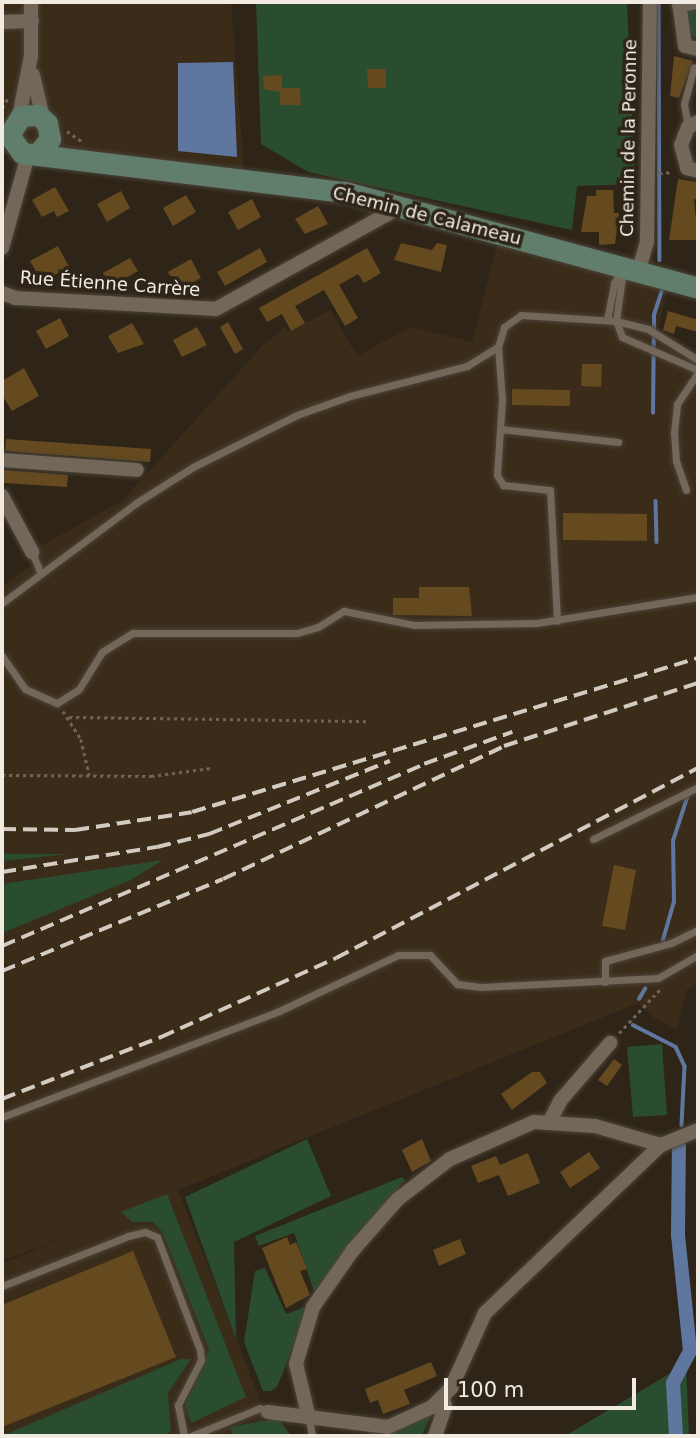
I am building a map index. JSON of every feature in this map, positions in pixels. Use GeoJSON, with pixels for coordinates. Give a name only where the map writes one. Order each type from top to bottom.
{"type":"FeatureCollection","features":[{"type":"Feature","properties":{"kind":"main road"},"geometry":{"type":"LineString","coordinates":[[32,114],[53,127],[21,152],[8,122],[32,114]]}},
{"type":"Feature","properties":{"kind":"main road","name":"Chemin de Calameau"},"geometry":{"type":"LineString","coordinates":[[53,127],[89,152]]}},
{"type":"Feature","properties":{"kind":"main road","name":"Chemin de Calameau"},"geometry":{"type":"LineString","coordinates":[[21,152],[89,152],[345,192],[698,288]]}},
{"type":"Feature","properties":{"kind":"street"},"geometry":{"type":"LineString","coordinates":[[8,122],[25,93],[31,56],[31,2]]}},
{"type":"Feature","properties":{"kind":"street","name":"Chemin de la Peronne"},"geometry":{"type":"LineString","coordinates":[[630,271],[647,242],[650,2]]}},
{"type":"Feature","properties":{"kind":"street"},"geometry":{"type":"LineString","coordinates":[[692,47],[679,4],[697,2]]}},
{"type":"Feature","properties":{"kind":"street"},"geometry":{"type":"LineString","coordinates":[[2,22],[32,21]]}},
{"type":"Feature","properties":{"kind":"street"},"geometry":{"type":"LineString","coordinates":[[31,56],[53,127]]}},
{"type":"Feature","properties":{"kind":"street"},"geometry":{"type":"LineString","coordinates":[[693,125],[682,158],[687,168],[698,171]]}},
{"type":"Feature","properties":{"kind":"street"},"geometry":{"type":"LineString","coordinates":[[2,248],[21,152]]}},
{"type":"Feature","properties":{"kind":"street","name":"Rue Étienne Carrère"},"geometry":{"type":"LineString","coordinates":[[2,293],[216,309],[400,207]]}},
{"type":"Feature","properties":{"kind":"street"},"geometry":{"type":"LineString","coordinates":[[2,460],[138,470]]}},
{"type":"Feature","properties":{"kind":"street"},"geometry":{"type":"LineString","coordinates":[[2,496],[32,552]]}},
{"type":"Feature","properties":{"kind":"street"},"geometry":{"type":"LineString","coordinates":[[549,1123],[560,1101],[610,1043]]}},
{"type":"Feature","properties":{"kind":"street"},"geometry":{"type":"LineString","coordinates":[[309,1419],[296,1364],[313,1307],[353,1250],[398,1199],[450,1159],[534,1122],[595,1126],[661,1145]]}},
{"type":"Feature","properties":{"kind":"street"},"geometry":{"type":"LineString","coordinates":[[268,1412],[388,1427],[408,1421],[443,1395],[485,1312],[661,1145],[698,1130]]}},
{"type":"Feature","properties":{"kind":"street"},"geometry":{"type":"LineString","coordinates":[[435,1436],[445,1407],[443,1395]]}},
{"type":"Feature","properties":{"kind":"lane"},"geometry":{"type":"LineString","coordinates":[[693,125],[684,104],[694,67]]}},
{"type":"Feature","properties":{"kind":"lane"},"geometry":{"type":"LineString","coordinates":[[607,320],[614,283],[630,271]]}},
{"type":"Feature","properties":{"kind":"lane"},"geometry":{"type":"LineString","coordinates":[[630,271],[616,321],[622,337],[649,352],[698,372],[677,404],[674,433],[676,461],[686,490]]}},
{"type":"Feature","properties":{"kind":"lane"},"geometry":{"type":"LineString","coordinates":[[558,621],[551,494],[547,487],[499,482],[498,347],[504,327],[522,315],[616,321],[648,329],[698,360]]}},
{"type":"Feature","properties":{"kind":"lane"},"geometry":{"type":"LineString","coordinates":[[2,603],[40,572],[136,503],[249,438],[350,396],[467,366],[498,347]]}},
{"type":"Feature","properties":{"kind":"lane"},"geometry":{"type":"LineString","coordinates":[[500,429],[618,442]]}},
{"type":"Feature","properties":{"kind":"lane"},"geometry":{"type":"LineString","coordinates":[[32,552],[40,572]]}},
{"type":"Feature","properties":{"kind":"lane"},"geometry":{"type":"LineString","coordinates":[[2,656],[25,689],[57,703],[79,689],[102,652],[133,633],[297,633],[318,627],[344,611],[414,625],[558,621],[662,600],[698,597]]}},
{"type":"Feature","properties":{"kind":"lane"},"geometry":{"type":"LineString","coordinates":[[593,839],[698,787]]}},
{"type":"Feature","properties":{"kind":"lane"},"geometry":{"type":"LineString","coordinates":[[605,982],[605,961],[671,943],[698,930]]}},
{"type":"Feature","properties":{"kind":"lane"},"geometry":{"type":"LineString","coordinates":[[2,1116],[279,1011],[398,955],[430,955],[457,984],[469,987],[658,978],[676,971],[698,955]]}},
{"type":"Feature","properties":{"kind":"lane"},"geometry":{"type":"LineString","coordinates":[[2,1286],[128,1236],[145,1232],[157,1237],[200,1350],[201,1360],[177,1405],[184,1436]]}},
{"type":"Feature","properties":{"kind":"lane"},"geometry":{"type":"LineString","coordinates":[[191,1436],[260,1408],[268,1412]]}},
{"type":"Feature","properties":{"kind":"lane"},"geometry":{"type":"LineString","coordinates":[[309,1419],[312,1436]]}},
{"type":"Feature","properties":{"kind":"path"},"geometry":{"type":"LineString","coordinates":[[8,122],[12,91],[25,93]]}},
{"type":"Feature","properties":{"kind":"path"},"geometry":{"type":"LineString","coordinates":[[53,127],[89,152]]}},
{"type":"Feature","properties":{"kind":"path"},"geometry":{"type":"LineString","coordinates":[[656,173],[670,173]]}},
{"type":"Feature","properties":{"kind":"path"},"geometry":{"type":"LineString","coordinates":[[57,703],[81,738],[89,776]]}},
{"type":"Feature","properties":{"kind":"path"},"geometry":{"type":"LineString","coordinates":[[69,717],[370,721]]}},
{"type":"Feature","properties":{"kind":"path"},"geometry":{"type":"LineString","coordinates":[[2,775],[151,776],[211,768]]}},
{"type":"Feature","properties":{"kind":"path"},"geometry":{"type":"LineString","coordinates":[[610,1043],[676,971]]}},
{"type":"Feature","properties":{"kind":"shaded area"},"geometry":{"type":"Polygon","coordinates":[[[2,2],[231,2],[244,170],[2,154],[2,2]]]}},
{"type":"Feature","properties":{"kind":"shaded area"},"geometry":{"type":"Polygon","coordinates":[[[498,242],[668,289],[658,328],[698,356],[698,982],[686,991],[677,1029],[654,1018],[638,1003],[178,1190],[258,1394],[267,1436],[2,1436],[2,1264],[69,1235],[2,1261],[2,586],[33,564],[27,554],[123,500],[262,346],[285,327],[288,332],[330,310],[357,356],[411,327],[472,342],[498,242]]]}},
{"type":"Feature","properties":{"kind":"green space"},"geometry":{"type":"Polygon","coordinates":[[[256,2],[627,2],[635,184],[577,186],[572,230],[308,172],[261,144],[256,2]]]}},
{"type":"Feature","properties":{"kind":"green space"},"geometry":{"type":"Polygon","coordinates":[[[698,7],[698,39],[689,34],[687,9],[698,7]]]}},
{"type":"Feature","properties":{"kind":"green space"},"geometry":{"type":"Polygon","coordinates":[[[2,853],[11,854],[69,854],[2,861],[2,853]]]}},
{"type":"Feature","properties":{"kind":"green space"},"geometry":{"type":"Polygon","coordinates":[[[163,860],[131,880],[2,933],[2,884],[163,860]]]}},
{"type":"Feature","properties":{"kind":"green space"},"geometry":{"type":"Polygon","coordinates":[[[662,1044],[667,1115],[633,1117],[627,1047],[662,1044]]]}},
{"type":"Feature","properties":{"kind":"green space"},"geometry":{"type":"Polygon","coordinates":[[[307,1139],[331,1196],[234,1242],[236,1339],[185,1197],[307,1139]]]}},
{"type":"Feature","properties":{"kind":"green space"},"geometry":{"type":"Polygon","coordinates":[[[402,1177],[405,1180],[315,1294],[294,1233],[259,1246],[255,1236],[402,1177]]]}},
{"type":"Feature","properties":{"kind":"green space"},"geometry":{"type":"Polygon","coordinates":[[[167,1194],[246,1397],[191,1423],[185,1405],[209,1350],[163,1233],[153,1222],[132,1222],[121,1212],[167,1194]]]}},
{"type":"Feature","properties":{"kind":"green space"},"geometry":{"type":"Polygon","coordinates":[[[265,1268],[286,1314],[310,1305],[277,1387],[271,1391],[263,1391],[244,1342],[255,1271],[265,1268]]]}},
{"type":"Feature","properties":{"kind":"green space"},"geometry":{"type":"Polygon","coordinates":[[[181,1359],[191,1359],[168,1393],[171,1430],[166,1436],[2,1436],[181,1359]]]}},
{"type":"Feature","properties":{"kind":"green space"},"geometry":{"type":"Polygon","coordinates":[[[686,1364],[689,1436],[565,1436],[686,1364]]]}},
{"type":"Feature","properties":{"kind":"green space"},"geometry":{"type":"Polygon","coordinates":[[[433,1410],[422,1436],[370,1436],[367,1429],[433,1410]]]}},
{"type":"Feature","properties":{"kind":"green space"},"geometry":{"type":"Polygon","coordinates":[[[278,1418],[291,1436],[234,1436],[230,1427],[278,1418]]]}},
{"type":"Feature","properties":{"kind":"water"},"geometry":{"type":"Polygon","coordinates":[[[233,62],[237,157],[178,151],[178,63],[233,62]]]}},
{"type":"Feature","properties":{"kind":"building"},"geometry":{"type":"Polygon","coordinates":[[[674,56],[693,61],[679,98],[670,96],[674,56]]]}},
{"type":"Feature","properties":{"kind":"building"},"geometry":{"type":"Polygon","coordinates":[[[367,69],[386,69],[386,88],[368,88],[367,69]]]}},
{"type":"Feature","properties":{"kind":"building"},"geometry":{"type":"Polygon","coordinates":[[[282,75],[282,88],[300,88],[301,105],[280,105],[280,92],[264,89],[263,76],[282,75]]]}},
{"type":"Feature","properties":{"kind":"building"},"geometry":{"type":"Polygon","coordinates":[[[678,179],[698,182],[698,200],[694,199],[698,240],[669,240],[678,179]]]}},
{"type":"Feature","properties":{"kind":"building"},"geometry":{"type":"Polygon","coordinates":[[[55,187],[69,211],[57,217],[54,211],[42,217],[32,200],[55,187]]]}},
{"type":"Feature","properties":{"kind":"building"},"geometry":{"type":"Polygon","coordinates":[[[596,190],[613,190],[614,213],[619,213],[615,244],[599,245],[599,232],[581,232],[587,196],[596,196],[596,190]]]}},
{"type":"Feature","properties":{"kind":"building"},"geometry":{"type":"Polygon","coordinates":[[[121,191],[130,208],[107,222],[97,204],[121,191]]]}},
{"type":"Feature","properties":{"kind":"building"},"geometry":{"type":"Polygon","coordinates":[[[186,195],[196,212],[173,226],[163,208],[186,195]]]}},
{"type":"Feature","properties":{"kind":"building"},"geometry":{"type":"Polygon","coordinates":[[[252,199],[261,217],[238,230],[228,212],[252,199]]]}},
{"type":"Feature","properties":{"kind":"building"},"geometry":{"type":"Polygon","coordinates":[[[318,206],[328,224],[305,234],[295,219],[318,206]]]}},
{"type":"Feature","properties":{"kind":"building"},"geometry":{"type":"Polygon","coordinates":[[[401,243],[432,250],[437,243],[447,245],[441,272],[394,260],[401,243]]]}},
{"type":"Feature","properties":{"kind":"building"},"geometry":{"type":"Polygon","coordinates":[[[58,246],[69,267],[42,282],[30,261],[58,246]]]}},
{"type":"Feature","properties":{"kind":"building"},"geometry":{"type":"Polygon","coordinates":[[[260,248],[267,262],[225,286],[217,272],[260,248]]]}},
{"type":"Feature","properties":{"kind":"building"},"geometry":{"type":"Polygon","coordinates":[[[367,248],[381,273],[364,283],[358,274],[339,285],[358,318],[345,326],[324,290],[295,306],[305,323],[291,331],[282,314],[267,322],[259,308],[367,248]]]}},
{"type":"Feature","properties":{"kind":"building"},"geometry":{"type":"Polygon","coordinates":[[[130,258],[138,271],[110,287],[103,273],[130,258]]]}},
{"type":"Feature","properties":{"kind":"building"},"geometry":{"type":"Polygon","coordinates":[[[191,259],[201,278],[178,291],[168,272],[191,259]]]}},
{"type":"Feature","properties":{"kind":"building"},"geometry":{"type":"Polygon","coordinates":[[[668,311],[698,320],[698,332],[676,326],[674,334],[663,330],[668,311]]]}},
{"type":"Feature","properties":{"kind":"building"},"geometry":{"type":"Polygon","coordinates":[[[60,318],[69,336],[46,349],[36,331],[60,318]]]}},
{"type":"Feature","properties":{"kind":"building"},"geometry":{"type":"Polygon","coordinates":[[[228,322],[243,349],[235,354],[220,327],[228,322]]]}},
{"type":"Feature","properties":{"kind":"building"},"geometry":{"type":"Polygon","coordinates":[[[132,323],[144,344],[118,353],[108,336],[132,323]]]}},
{"type":"Feature","properties":{"kind":"building"},"geometry":{"type":"Polygon","coordinates":[[[197,327],[207,345],[182,357],[173,340],[197,327]]]}},
{"type":"Feature","properties":{"kind":"building"},"geometry":{"type":"Polygon","coordinates":[[[582,364],[602,364],[601,387],[581,386],[582,364]]]}},
{"type":"Feature","properties":{"kind":"building"},"geometry":{"type":"Polygon","coordinates":[[[24,368],[39,396],[12,411],[2,395],[2,381],[24,368]]]}},
{"type":"Feature","properties":{"kind":"building"},"geometry":{"type":"Polygon","coordinates":[[[512,389],[570,390],[570,406],[512,405],[512,389]]]}},
{"type":"Feature","properties":{"kind":"building"},"geometry":{"type":"Polygon","coordinates":[[[6,439],[151,449],[150,462],[5,451],[6,439]]]}},
{"type":"Feature","properties":{"kind":"building"},"geometry":{"type":"Polygon","coordinates":[[[4,470],[68,475],[67,487],[3,483],[4,470]]]}},
{"type":"Feature","properties":{"kind":"building"},"geometry":{"type":"Polygon","coordinates":[[[563,513],[647,514],[647,541],[563,540],[563,513]]]}},
{"type":"Feature","properties":{"kind":"building"},"geometry":{"type":"Polygon","coordinates":[[[419,587],[469,587],[472,616],[393,615],[393,598],[419,598],[419,587]]]}},
{"type":"Feature","properties":{"kind":"building"},"geometry":{"type":"Polygon","coordinates":[[[614,865],[636,870],[625,930],[602,926],[614,865]]]}},
{"type":"Feature","properties":{"kind":"building"},"geometry":{"type":"Polygon","coordinates":[[[614,1059],[622,1065],[607,1086],[598,1080],[614,1059]]]}},
{"type":"Feature","properties":{"kind":"building"},"geometry":{"type":"Polygon","coordinates":[[[532,1072],[540,1072],[547,1083],[512,1110],[501,1094],[532,1072]]]}},
{"type":"Feature","properties":{"kind":"building"},"geometry":{"type":"Polygon","coordinates":[[[422,1139],[431,1161],[412,1172],[402,1150],[422,1139]]]}},
{"type":"Feature","properties":{"kind":"building"},"geometry":{"type":"Polygon","coordinates":[[[589,1152],[600,1168],[570,1188],[560,1172],[589,1152]]]}},
{"type":"Feature","properties":{"kind":"building"},"geometry":{"type":"Polygon","coordinates":[[[528,1153],[540,1183],[508,1196],[499,1175],[478,1183],[471,1166],[496,1156],[500,1165],[528,1153]]]}},
{"type":"Feature","properties":{"kind":"building"},"geometry":{"type":"Polygon","coordinates":[[[287,1237],[290,1245],[296,1242],[307,1269],[300,1271],[310,1295],[286,1308],[262,1248],[287,1237]]]}},
{"type":"Feature","properties":{"kind":"building"},"geometry":{"type":"Polygon","coordinates":[[[460,1239],[466,1254],[439,1266],[433,1250],[460,1239]]]}},
{"type":"Feature","properties":{"kind":"building"},"geometry":{"type":"Polygon","coordinates":[[[133,1251],[176,1357],[2,1427],[2,1305],[133,1251]]]}},
{"type":"Feature","properties":{"kind":"building"},"geometry":{"type":"Polygon","coordinates":[[[431,1362],[437,1376],[404,1390],[410,1404],[383,1414],[378,1400],[370,1403],[365,1389],[431,1362]]]}},
{"type":"Feature","properties":{"kind":"waterway"},"geometry":{"type":"LineString","coordinates":[[659,2],[660,260]]}},
{"type":"Feature","properties":{"kind":"waterway"},"geometry":{"type":"LineString","coordinates":[[653,413],[654,315],[662,290]]}},
{"type":"Feature","properties":{"kind":"waterway"},"geometry":{"type":"LineString","coordinates":[[656,501],[657,542]]}},
{"type":"Feature","properties":{"kind":"waterway"},"geometry":{"type":"LineString","coordinates":[[663,940],[674,902],[673,841],[688,795]]}},
{"type":"Feature","properties":{"kind":"waterway"},"geometry":{"type":"LineString","coordinates":[[639,999],[645,989]]}},
{"type":"Feature","properties":{"kind":"waterway"},"geometry":{"type":"LineString","coordinates":[[633,1025],[676,1047],[685,1066],[682,1125]]}},
{"type":"Feature","properties":{"kind":"waterway"},"geometry":{"type":"LineString","coordinates":[[676,1436],[673,1383],[690,1351],[678,1235],[679,1146]]}},
{"type":"Feature","properties":{"kind":"railway"},"geometry":{"type":"LineString","coordinates":[[2,829],[75,830],[192,812],[698,658]]}},
{"type":"Feature","properties":{"kind":"railway"},"geometry":{"type":"LineString","coordinates":[[2,971],[223,879],[504,746],[698,683]]}},
{"type":"Feature","properties":{"kind":"railway"},"geometry":{"type":"LineString","coordinates":[[2,946],[424,764],[512,732]]}},
{"type":"Feature","properties":{"kind":"railway"},"geometry":{"type":"LineString","coordinates":[[2,872],[157,847],[209,834],[390,761]]}},
{"type":"Feature","properties":{"kind":"railway"},"geometry":{"type":"LineString","coordinates":[[2,1099],[161,1037],[336,958],[698,768]]}}]}
